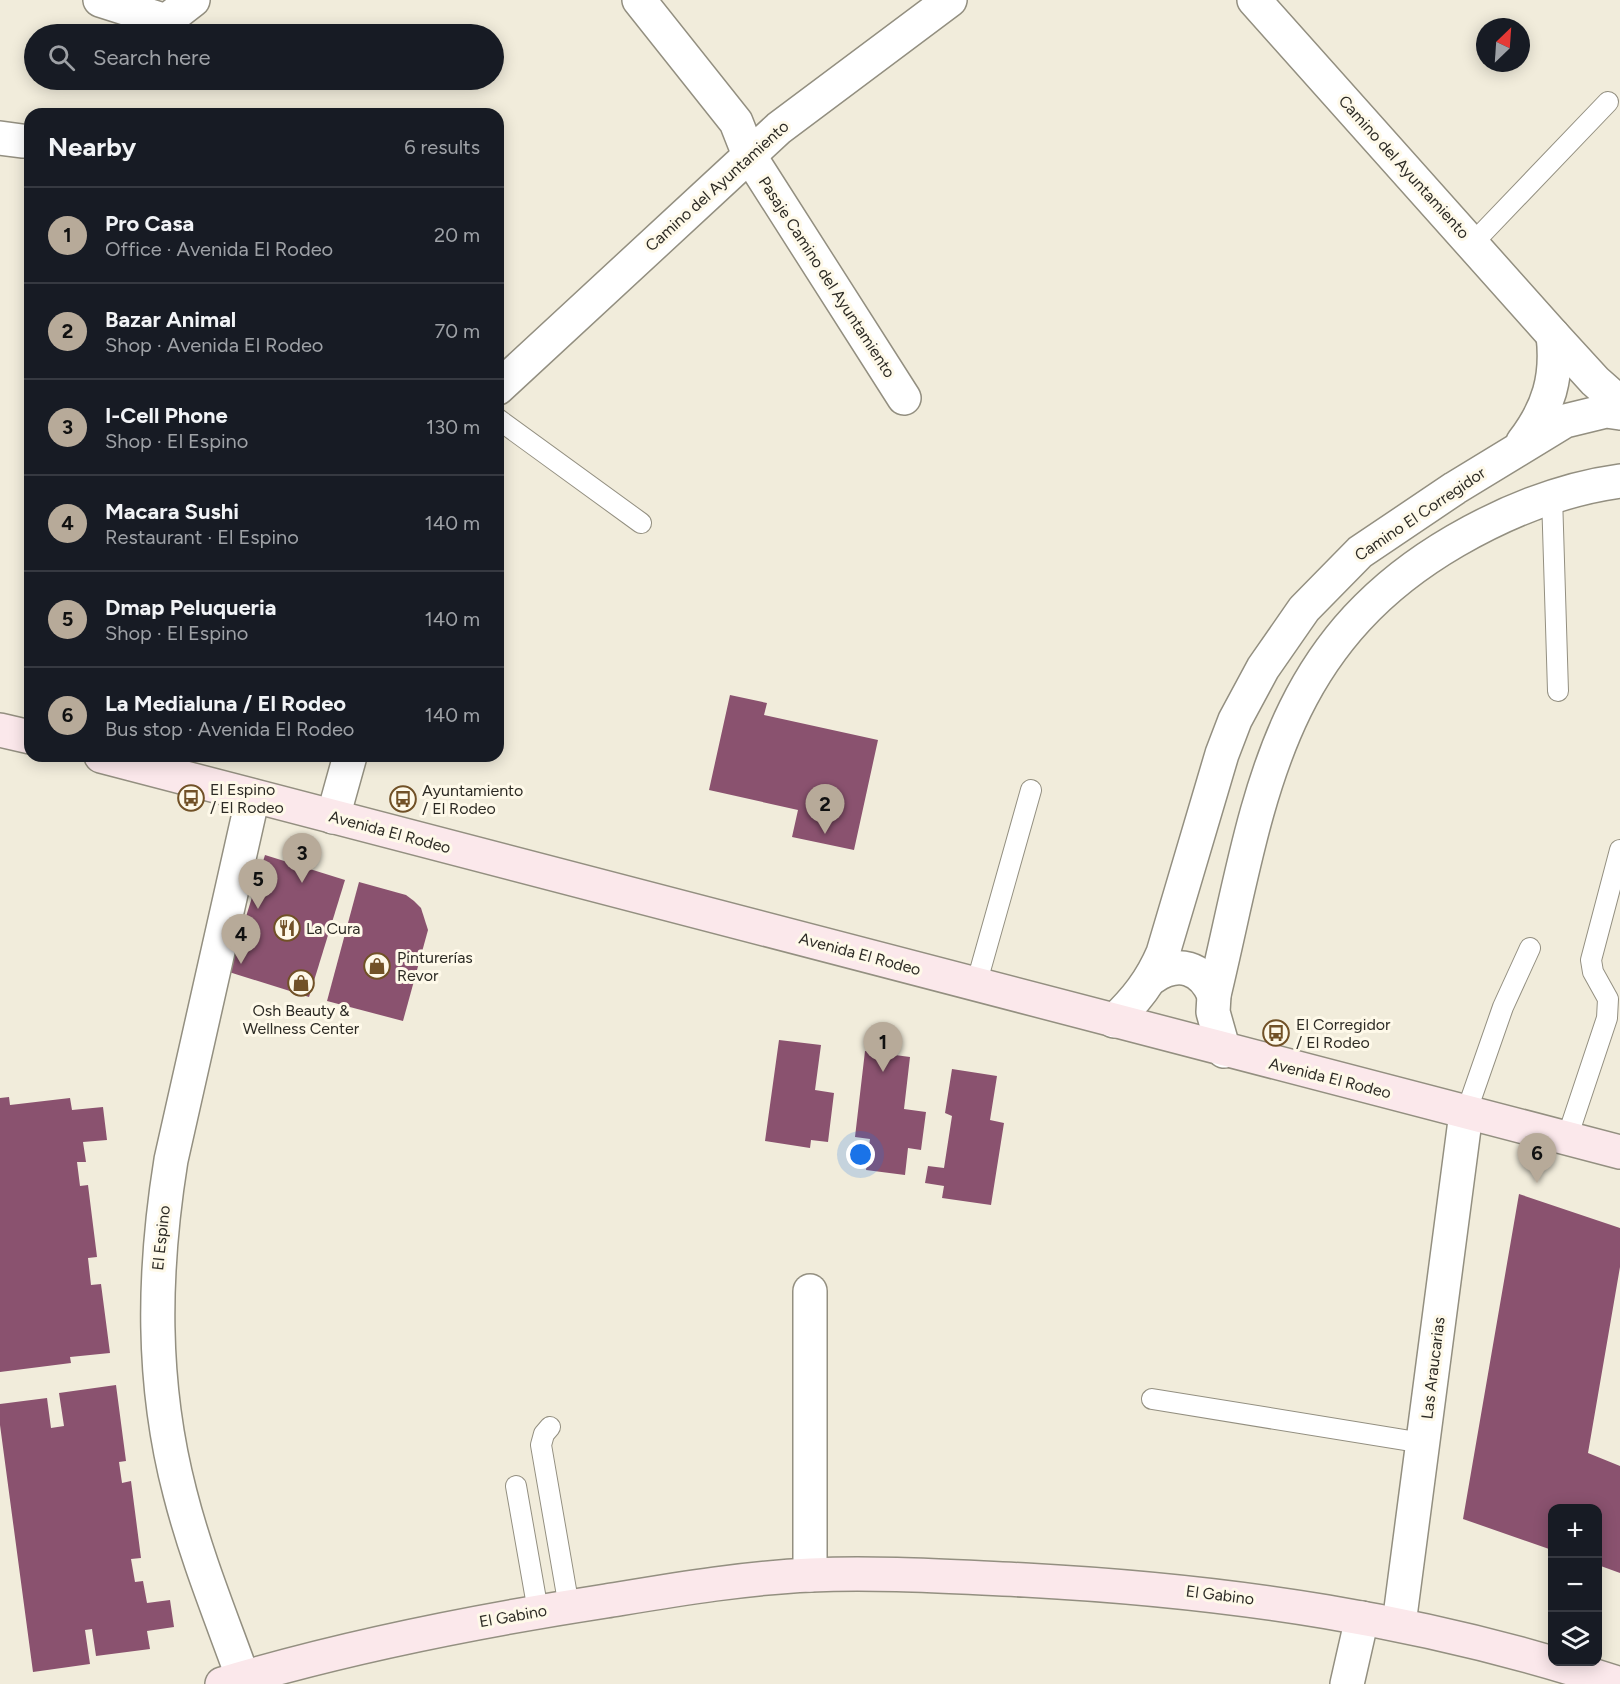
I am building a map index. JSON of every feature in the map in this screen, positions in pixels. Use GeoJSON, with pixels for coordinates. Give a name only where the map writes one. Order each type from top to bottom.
{"type":"FeatureCollection","features":[{"type":"Feature","properties":{"kind":"main road"},"geometry":{"type":"LineString","coordinates":[[0,730],[24,736]]}},
{"type":"Feature","properties":{"kind":"main road","name":"Avenida El Rodeo"},"geometry":{"type":"LineString","coordinates":[[124,762],[1224,1051],[1620,1152]]}},
{"type":"Feature","properties":{"kind":"main road","name":"El Gabino"},"geometry":{"type":"LineString","coordinates":[[232,1681],[370,1644],[554,1609],[727,1583],[810,1575],[966,1577],[1173,1590],[1265,1601],[1399,1624],[1484,1643],[1620,1684]]}},
{"type":"Feature","properties":{"kind":"street"},"geometry":{"type":"LineString","coordinates":[[100,0],[166,21],[192,0]]}},
{"type":"Feature","properties":{"kind":"street","name":"Pasaje Camino del Ayuntamiento"},"geometry":{"type":"LineString","coordinates":[[639,0],[736,122],[749,155],[904,398]]}},
{"type":"Feature","properties":{"kind":"street","name":"Camino del Ayuntamiento"},"geometry":{"type":"LineString","coordinates":[[504,382],[779,128],[950,0]]}},
{"type":"Feature","properties":{"kind":"street","name":"Camino del Ayuntamiento"},"geometry":{"type":"LineString","coordinates":[[1254,0],[1553,335],[1595,381],[1620,403]]}},
{"type":"Feature","properties":{"kind":"street"},"geometry":{"type":"LineString","coordinates":[[1518,449],[1537,424],[1551,393],[1555,356],[1553,335]]}},
{"type":"Feature","properties":{"kind":"street","name":"Camino El Corregidor"},"geometry":{"type":"LineString","coordinates":[[1114,1021],[1140,995],[1153,977],[1170,931],[1222,754],[1247,694],[1304,609],[1359,552],[1518,449],[1565,421],[1606,411],[1620,413]]}},
{"type":"Feature","properties":{"kind":"street"},"geometry":{"type":"LineString","coordinates":[[1224,1051],[1213,1012],[1214,995],[1262,795],[1281,738],[1304,689],[1325,656],[1350,624],[1412,568],[1479,528],[1552,496],[1620,481]]}},
{"type":"Feature","properties":{"kind":"street"},"geometry":{"type":"LineString","coordinates":[[333,817],[348,762]]}},
{"type":"Feature","properties":{"kind":"street","name":"El Espino"},"geometry":{"type":"LineString","coordinates":[[232,1681],[176,1475],[159,1354],[156,1302],[162,1212],[171,1160],[253,796]]}},
{"type":"Feature","properties":{"kind":"street"},"geometry":{"type":"LineString","coordinates":[[1153,977],[1164,969],[1189,968],[1201,974],[1214,995]]}},
{"type":"Feature","properties":{"kind":"street","name":"Las Araucarias"},"geometry":{"type":"LineString","coordinates":[[1399,1624],[1466,1113]]}},
{"type":"Feature","properties":{"kind":"street"},"geometry":{"type":"LineString","coordinates":[[810,1291],[810,1575]]}},
{"type":"Feature","properties":{"kind":"street"},"geometry":{"type":"LineString","coordinates":[[1347,1684],[1362,1618]]}},
{"type":"Feature","properties":{"kind":"lane"},"geometry":{"type":"LineString","coordinates":[[1473,243],[1608,102]]}},
{"type":"Feature","properties":{"kind":"lane"},"geometry":{"type":"LineString","coordinates":[[504,423],[641,523]]}},
{"type":"Feature","properties":{"kind":"lane"},"geometry":{"type":"LineString","coordinates":[[1552,496],[1558,691]]}},
{"type":"Feature","properties":{"kind":"lane"},"geometry":{"type":"LineString","coordinates":[[976,985],[1031,790]]}},
{"type":"Feature","properties":{"kind":"lane"},"geometry":{"type":"LineString","coordinates":[[1567,1138],[1607,1018],[1608,999],[1593,972],[1591,960],[1620,850]]}},
{"type":"Feature","properties":{"kind":"lane"},"geometry":{"type":"LineString","coordinates":[[1466,1113],[1503,1007],[1530,948]]}},
{"type":"Feature","properties":{"kind":"lane"},"geometry":{"type":"LineString","coordinates":[[1152,1400],[1423,1443]]}},
{"type":"Feature","properties":{"kind":"lane"},"geometry":{"type":"LineString","coordinates":[[550,1427],[544,1434],[541,1445],[554,1609]]}},
{"type":"Feature","properties":{"kind":"lane"},"geometry":{"type":"LineString","coordinates":[[516,1486],[554,1609]]}},
{"type":"Feature","properties":{"kind":"building"},"geometry":{"type":"Polygon","coordinates":[[[730,695],[767,703],[764,715],[878,740],[854,850],[792,837],[798,810],[709,790],[730,695]]]}},
{"type":"Feature","properties":{"kind":"building"},"geometry":{"type":"Polygon","coordinates":[[[265,855],[345,880],[309,997],[229,972],[265,855]]]}},
{"type":"Feature","properties":{"kind":"building","name":"Pinturerías Revor"},"geometry":{"type":"Polygon","coordinates":[[[359,882],[406,895],[421,908],[428,930],[403,1021],[327,1001],[359,882]]]}},
{"type":"Feature","properties":{"kind":"building"},"geometry":{"type":"Polygon","coordinates":[[[779,1040],[821,1045],[815,1090],[834,1093],[828,1142],[811,1140],[810,1148],[765,1141],[779,1040]]]}},
{"type":"Feature","properties":{"kind":"building"},"geometry":{"type":"Polygon","coordinates":[[[865,1051],[910,1057],[904,1109],[926,1112],[921,1150],[908,1148],[905,1175],[866,1170],[870,1139],[855,1137],[865,1051]]]}},
{"type":"Feature","properties":{"kind":"building"},"geometry":{"type":"Polygon","coordinates":[[[952,1069],[997,1076],[990,1120],[1004,1123],[991,1205],[942,1198],[944,1186],[925,1183],[928,1166],[944,1168],[952,1116],[945,1113],[952,1069]]]}},
{"type":"Feature","properties":{"kind":"building"},"geometry":{"type":"Polygon","coordinates":[[[9,1097],[10,1105],[70,1098],[72,1110],[103,1107],[107,1140],[83,1142],[86,1162],[77,1162],[80,1186],[88,1185],[97,1257],[88,1258],[91,1285],[101,1284],[110,1353],[70,1357],[71,1363],[0,1372],[0,1098],[9,1097]]]}},
{"type":"Feature","properties":{"kind":"building"},"geometry":{"type":"Polygon","coordinates":[[[1519,1194],[1620,1228],[1620,1267],[1588,1453],[1620,1466],[1620,1573],[1602,1566],[1602,1504],[1548,1504],[1548,1549],[1463,1519],[1519,1194]]]}},
{"type":"Feature","properties":{"kind":"building"},"geometry":{"type":"Polygon","coordinates":[[[116,1385],[126,1461],[119,1462],[122,1483],[131,1481],[141,1558],[131,1559],[135,1582],[143,1581],[147,1603],[170,1600],[174,1627],[147,1631],[150,1649],[96,1656],[92,1629],[85,1630],[90,1664],[33,1672],[0,1425],[0,1404],[47,1398],[51,1428],[64,1426],[59,1393],[116,1385]]]}},
{"type":"Feature","properties":{"kind":"place","name":"El Espino / El Rodeo"},"geometry":{"type":"Point","coordinates":[191,798]}},
{"type":"Feature","properties":{"kind":"place","name":"Ayuntamiento / El Rodeo"},"geometry":{"type":"Point","coordinates":[403,799]}},
{"type":"Feature","properties":{"kind":"place","name":"Bazar Animal"},"geometry":{"type":"Point","coordinates":[825,834]}},
{"type":"Feature","properties":{"kind":"place","name":"I-Cell Phone"},"geometry":{"type":"Point","coordinates":[302,883]}},
{"type":"Feature","properties":{"kind":"place","name":"Dmap Peluqueria"},"geometry":{"type":"Point","coordinates":[258,909]}},
{"type":"Feature","properties":{"kind":"place","name":"La Cura"},"geometry":{"type":"Point","coordinates":[287,928]}},
{"type":"Feature","properties":{"kind":"place","name":"Macara Sushi"},"geometry":{"type":"Point","coordinates":[241,964]}},
{"type":"Feature","properties":{"kind":"place","name":"Pinturerías Revor"},"geometry":{"type":"Point","coordinates":[377,966]}},
{"type":"Feature","properties":{"kind":"place","name":"Osh Beauty & Wellness Center"},"geometry":{"type":"Point","coordinates":[301,983]}},
{"type":"Feature","properties":{"kind":"place","name":"El Corregidor / El Rodeo"},"geometry":{"type":"Point","coordinates":[1276,1033]}},
{"type":"Feature","properties":{"kind":"place","name":"Pro Casa"},"geometry":{"type":"Point","coordinates":[883,1072]}},
{"type":"Feature","properties":{"kind":"place","name":"La Medialuna / El Rodeo"},"geometry":{"type":"Point","coordinates":[1537,1183]}}]}
